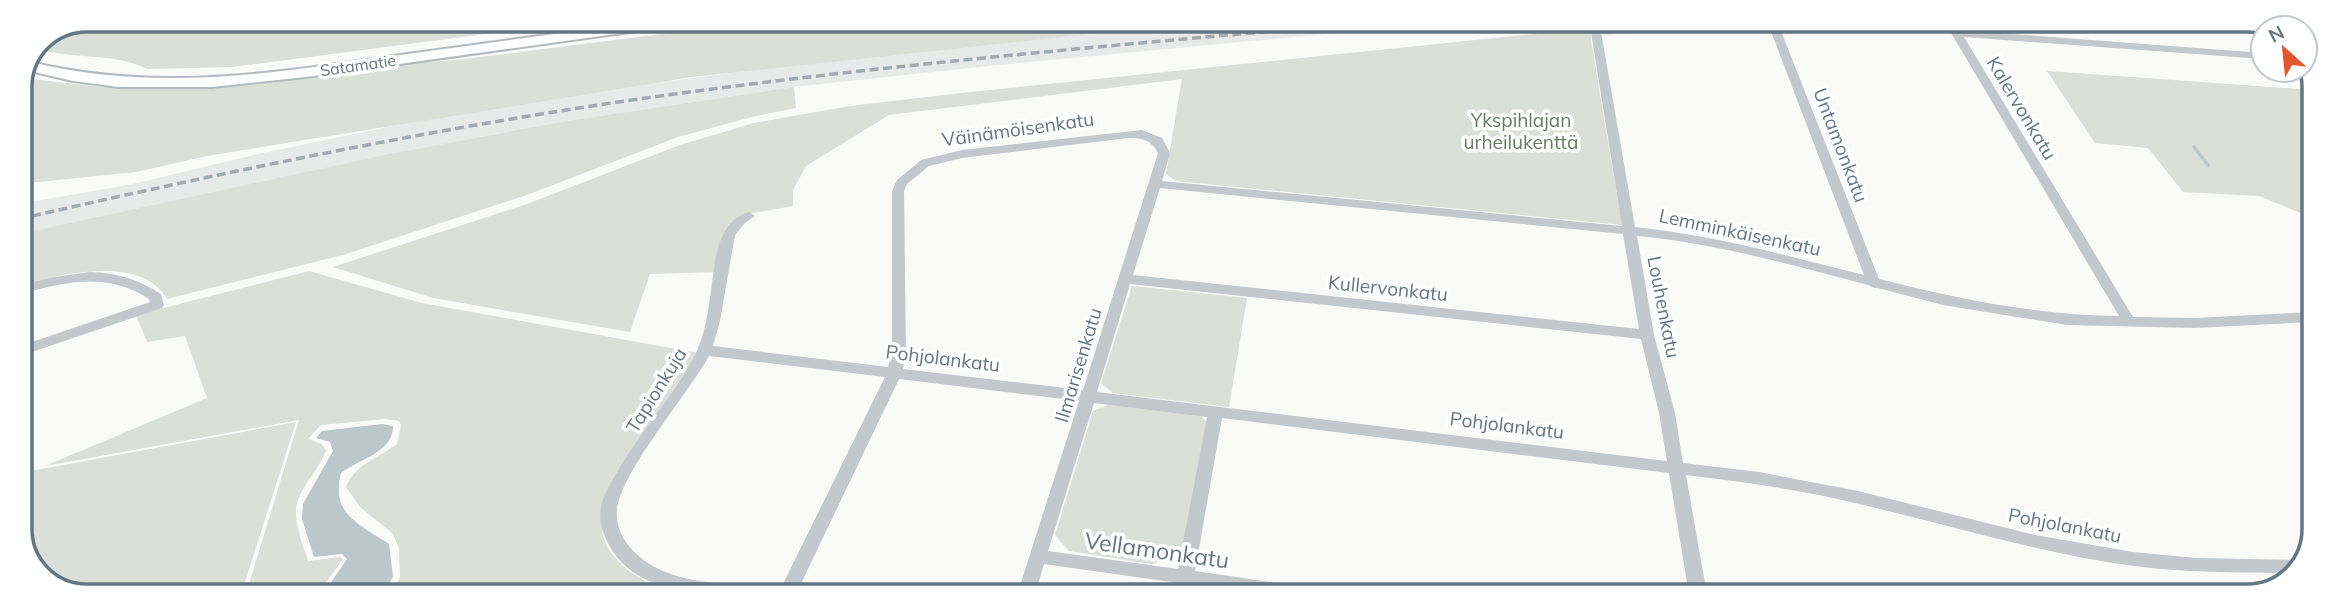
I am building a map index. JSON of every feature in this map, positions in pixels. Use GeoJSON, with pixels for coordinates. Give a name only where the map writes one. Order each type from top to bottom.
{"type":"FeatureCollection","features":[{"type":"Feature","properties":{"kind":"main road","name":"Satamatie"},"geometry":{"type":"LineString","coordinates":[[36,67],[104,80],[204,82],[295,74],[600,32]]}},
{"type":"Feature","properties":{"kind":"street","name":"Louhenkatu"},"geometry":{"type":"LineString","coordinates":[[1596,32],[1647,335],[1667,413],[1696,584]]}},
{"type":"Feature","properties":{"kind":"street","name":"Untamonkatu"},"geometry":{"type":"LineString","coordinates":[[1776,32],[1874,284]]}},
{"type":"Feature","properties":{"kind":"street","name":"Kalervonkatu"},"geometry":{"type":"LineString","coordinates":[[1956,33],[2249,55]]}},
{"type":"Feature","properties":{"kind":"street","name":"Kalervonkatu"},"geometry":{"type":"LineString","coordinates":[[1956,33],[2129,322]]}},
{"type":"Feature","properties":{"kind":"street","name":"Väinämöisenkatu"},"geometry":{"type":"LineString","coordinates":[[792,584],[894,374],[899,353],[898,191],[901,183],[925,163],[962,154],[1108,135],[1142,134],[1158,141],[1162,146]]}},
{"type":"Feature","properties":{"kind":"street","name":"Ilmarisenkatu"},"geometry":{"type":"LineString","coordinates":[[1029,584],[1156,184],[1164,153],[1162,146]]}},
{"type":"Feature","properties":{"kind":"street","name":"Lemminkäisenkatu"},"geometry":{"type":"LineString","coordinates":[[1156,184],[1630,230],[1762,253],[1943,300],[2067,320],[2195,324],[2302,318]]}},
{"type":"Feature","properties":{"kind":"street","name":"Tapionkuja"},"geometry":{"type":"LineString","coordinates":[[679,584],[649,574],[634,563],[611,533],[610,505],[622,481],[704,349],[729,234],[740,220],[749,216]]}},
{"type":"Feature","properties":{"kind":"street"},"geometry":{"type":"LineString","coordinates":[[32,287],[80,275],[109,277],[141,286],[156,298],[157,305],[32,347]]}},
{"type":"Feature","properties":{"kind":"street","name":"Kullervonkatu"},"geometry":{"type":"LineString","coordinates":[[1124,279],[1647,335]]}},
{"type":"Feature","properties":{"kind":"street","name":"Pohjolankatu"},"geometry":{"type":"LineString","coordinates":[[704,349],[1677,468],[1817,488],[2035,542],[2133,559],[2196,565],[2287,566]]}},
{"type":"Feature","properties":{"kind":"street"},"geometry":{"type":"LineString","coordinates":[[1188,584],[1215,412]]}},
{"type":"Feature","properties":{"kind":"street","name":"Vellamonkatu"},"geometry":{"type":"LineString","coordinates":[[1038,556],[1178,584]]}},
{"type":"Feature","properties":{"kind":"shaded area"},"geometry":{"type":"Polygon","coordinates":[[[1105,32],[1346,32],[794,87],[560,122],[387,155],[32,231],[32,202],[133,184],[258,154],[436,117],[588,92],[790,65],[1105,32]]]}},
{"type":"Feature","properties":{"kind":"shaded area"},"geometry":{"type":"Polygon","coordinates":[[[382,424],[393,426],[392,435],[381,449],[341,473],[339,487],[343,508],[350,516],[389,544],[393,577],[388,584],[330,584],[347,559],[342,554],[314,557],[302,519],[303,504],[333,451],[330,442],[316,438],[322,431],[382,424]]]}},
{"type":"Feature","properties":{"kind":"green space"},"geometry":{"type":"Polygon","coordinates":[[[87,32],[500,32],[232,67],[147,69],[121,60],[45,51],[56,41],[76,33],[87,32]]]}},
{"type":"Feature","properties":{"kind":"green space"},"geometry":{"type":"Polygon","coordinates":[[[676,32],[1108,32],[692,77],[207,156],[136,172],[32,183],[33,79],[100,87],[174,89],[272,82],[399,64],[456,60],[676,32]]]}},
{"type":"Feature","properties":{"kind":"green space","name":"Ykspihlajan urheilukenttä"},"geometry":{"type":"Polygon","coordinates":[[[1553,32],[1592,32],[1622,225],[1176,181],[1166,174],[1182,79],[889,115],[806,166],[793,190],[793,206],[747,214],[735,220],[716,272],[650,274],[630,332],[433,298],[333,267],[527,204],[680,145],[754,123],[850,106],[1553,32]]]}},
{"type":"Feature","properties":{"kind":"green space"},"geometry":{"type":"Polygon","coordinates":[[[1601,32],[1652,32],[1602,35],[1601,32]]]}},
{"type":"Feature","properties":{"kind":"green space"},"geometry":{"type":"Polygon","coordinates":[[[2047,71],[2301,89],[2301,213],[2259,196],[2183,192],[2148,148],[2095,143],[2047,71]]]}},
{"type":"Feature","properties":{"kind":"green space"},"geometry":{"type":"Polygon","coordinates":[[[794,87],[796,108],[678,137],[527,195],[343,255],[167,299],[155,285],[139,276],[119,272],[77,273],[32,282],[32,231],[385,155],[560,122],[794,87]]]}},
{"type":"Feature","properties":{"kind":"green space"},"geometry":{"type":"Polygon","coordinates":[[[309,271],[422,303],[698,353],[611,483],[604,502],[601,519],[608,548],[617,560],[651,584],[396,584],[400,577],[399,548],[393,534],[360,507],[346,487],[361,467],[397,444],[401,425],[399,421],[385,419],[321,425],[308,439],[322,444],[326,451],[298,500],[296,514],[308,561],[340,557],[343,559],[325,584],[249,584],[299,420],[45,466],[207,398],[185,336],[147,342],[136,315],[309,271]]]}},
{"type":"Feature","properties":{"kind":"green space"},"geometry":{"type":"Polygon","coordinates":[[[1132,286],[1247,298],[1229,407],[1113,393],[1101,383],[1132,286]]]}},
{"type":"Feature","properties":{"kind":"green space"},"geometry":{"type":"Polygon","coordinates":[[[1110,404],[1200,415],[1207,423],[1182,552],[1152,564],[1069,551],[1055,535],[1093,411],[1110,404]]]}},
{"type":"Feature","properties":{"kind":"green space"},"geometry":{"type":"Polygon","coordinates":[[[296,422],[244,584],[87,584],[59,576],[45,565],[33,539],[32,471],[296,422]]]}},
{"type":"Feature","properties":{"kind":"waterway"},"geometry":{"type":"LineString","coordinates":[[2194,147],[2208,165]]}},
{"type":"Feature","properties":{"kind":"railway"},"geometry":{"type":"LineString","coordinates":[[32,216],[335,151],[653,97],[927,64],[1264,32]]}}]}
